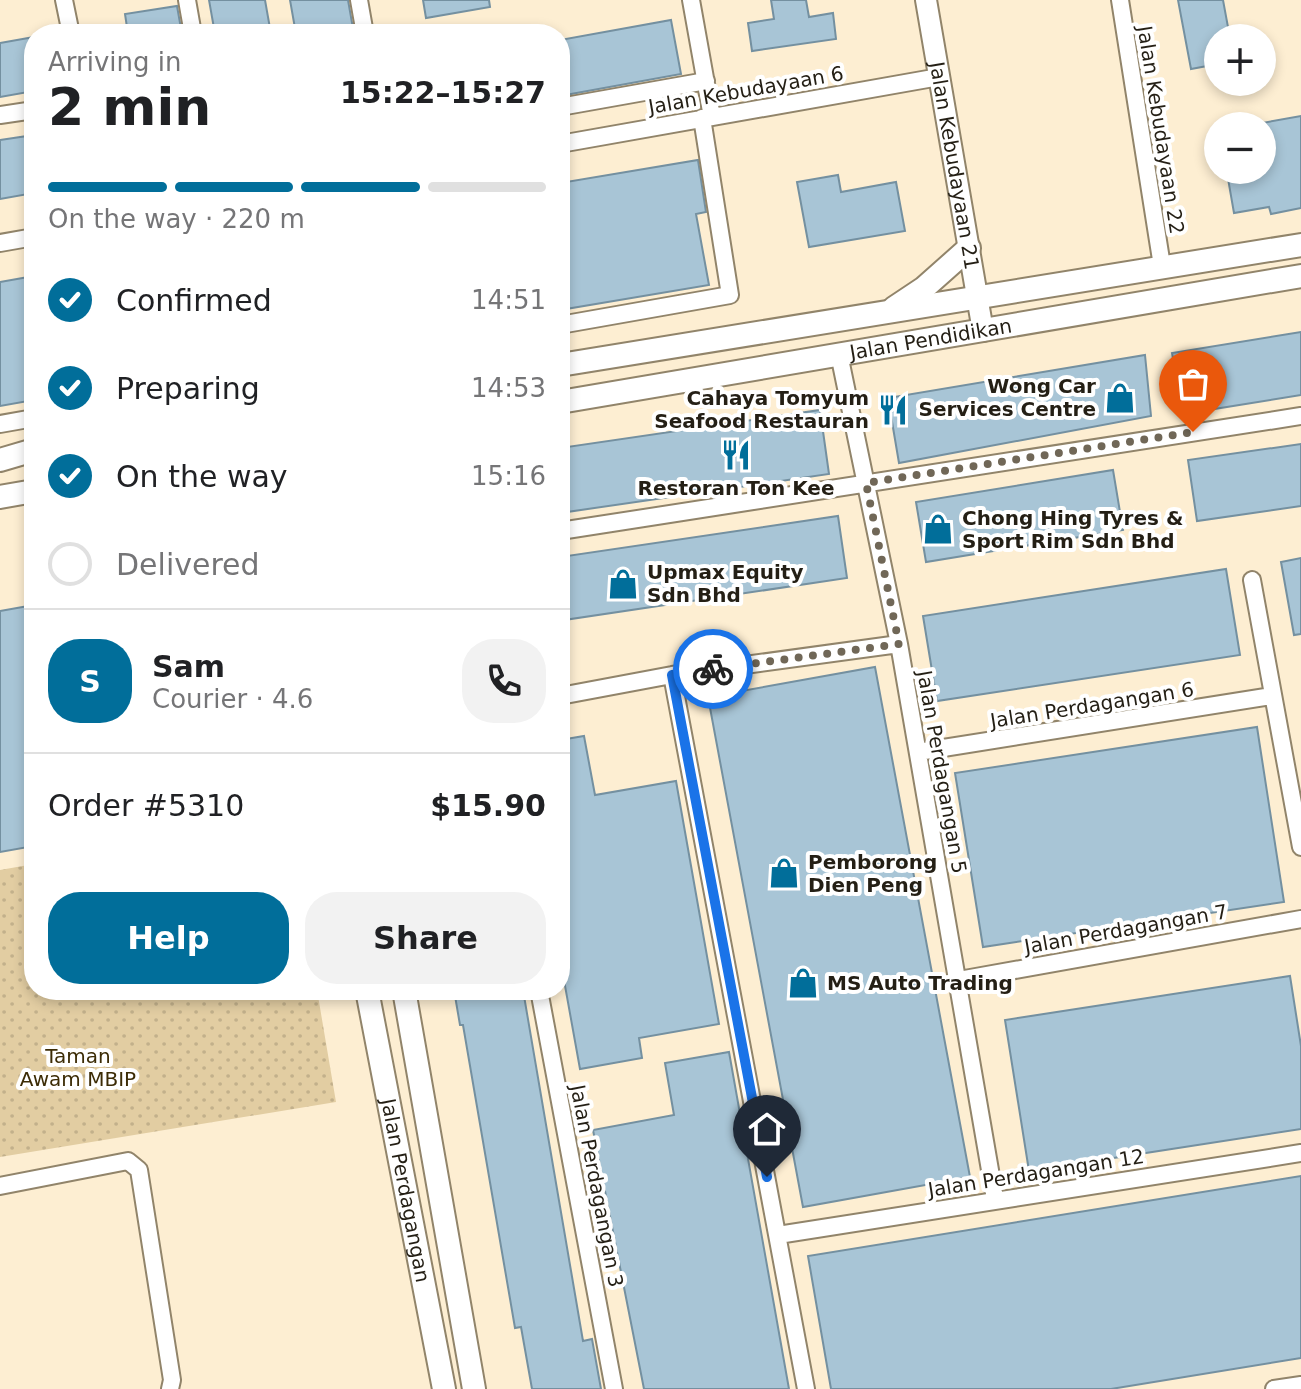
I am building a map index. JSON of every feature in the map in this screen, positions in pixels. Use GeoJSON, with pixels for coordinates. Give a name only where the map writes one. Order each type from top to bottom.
{"type":"FeatureCollection","features":[{"type":"Feature","properties":{"kind":"main road","name":"Jalan Pendidikan"},"geometry":{"type":"LineString","coordinates":[[570,363],[1301,245]]}},
{"type":"Feature","properties":{"kind":"main road"},"geometry":{"type":"LineString","coordinates":[[890,311],[924,288],[969,248]]}},
{"type":"Feature","properties":{"kind":"main road","name":"Jalan Pendidikan"},"geometry":{"type":"LineString","coordinates":[[570,400],[1301,276]]}},
{"type":"Feature","properties":{"kind":"main road"},"geometry":{"type":"LineString","coordinates":[[0,461],[24,453]]}},
{"type":"Feature","properties":{"kind":"main road"},"geometry":{"type":"LineString","coordinates":[[0,461],[24,458]]}},
{"type":"Feature","properties":{"kind":"main road"},"geometry":{"type":"LineString","coordinates":[[0,497],[24,493]]}},
{"type":"Feature","properties":{"kind":"main road","name":"Jalan Perdagangan"},"geometry":{"type":"LineString","coordinates":[[369,1000],[444,1389]]}},
{"type":"Feature","properties":{"kind":"main road","name":"Jalan Perdagangan"},"geometry":{"type":"LineString","coordinates":[[406,1000],[471,1388]]}},
{"type":"Feature","properties":{"kind":"street"},"geometry":{"type":"LineString","coordinates":[[64,0],[69,24]]}},
{"type":"Feature","properties":{"kind":"street"},"geometry":{"type":"LineString","coordinates":[[187,0],[191,24]]}},
{"type":"Feature","properties":{"kind":"street"},"geometry":{"type":"LineString","coordinates":[[359,0],[363,24]]}},
{"type":"Feature","properties":{"kind":"street"},"geometry":{"type":"LineString","coordinates":[[570,323],[730,295],[707,118],[706,81],[691,0]]}},
{"type":"Feature","properties":{"kind":"street","name":"Jalan Kebudayaan 21"},"geometry":{"type":"LineString","coordinates":[[926,0],[983,331]]}},
{"type":"Feature","properties":{"kind":"street","name":"Jalan Kebudayaan 22"},"geometry":{"type":"LineString","coordinates":[[1120,0],[1162,266]]}},
{"type":"Feature","properties":{"kind":"street","name":"Jalan Kebudayaan 6"},"geometry":{"type":"LineString","coordinates":[[570,142],[939,77]]}},
{"type":"Feature","properties":{"kind":"street"},"geometry":{"type":"LineString","coordinates":[[570,105],[706,81]]}},
{"type":"Feature","properties":{"kind":"street"},"geometry":{"type":"LineString","coordinates":[[0,115],[24,111]]}},
{"type":"Feature","properties":{"kind":"street"},"geometry":{"type":"LineString","coordinates":[[0,243],[24,239]]}},
{"type":"Feature","properties":{"kind":"street","name":"Jalan Perdagangan 5"},"geometry":{"type":"LineString","coordinates":[[839,354],[899,644],[995,1199]]}},
{"type":"Feature","properties":{"kind":"street"},"geometry":{"type":"LineString","coordinates":[[570,529],[1301,416]]}},
{"type":"Feature","properties":{"kind":"street"},"geometry":{"type":"LineString","coordinates":[[0,424],[24,420]]}},
{"type":"Feature","properties":{"kind":"street"},"geometry":{"type":"LineString","coordinates":[[1252,580],[1301,847]]}},
{"type":"Feature","properties":{"kind":"street"},"geometry":{"type":"LineString","coordinates":[[570,694],[672,675],[899,644]]}},
{"type":"Feature","properties":{"kind":"street"},"geometry":{"type":"LineString","coordinates":[[672,675],[806,1389]]}},
{"type":"Feature","properties":{"kind":"street","name":"Jalan Perdagangan 6"},"geometry":{"type":"LineString","coordinates":[[918,752],[1272,696]]}},
{"type":"Feature","properties":{"kind":"street","name":"Jalan Perdagangan 7"},"geometry":{"type":"LineString","coordinates":[[959,980],[1301,919]]}},
{"type":"Feature","properties":{"kind":"street","name":"Jalan Perdagangan 3"},"geometry":{"type":"LineString","coordinates":[[541,1000],[614,1389]]}},
{"type":"Feature","properties":{"kind":"street","name":"Jalan Perdagangan 12"},"geometry":{"type":"LineString","coordinates":[[778,1235],[1301,1153]]}},
{"type":"Feature","properties":{"kind":"street"},"geometry":{"type":"LineString","coordinates":[[0,1186],[128,1161],[139,1170],[172,1380],[170,1389]]}},
{"type":"Feature","properties":{"kind":"street"},"geometry":{"type":"LineString","coordinates":[[1274,1389],[1301,1385]]}},
{"type":"Feature","properties":{"kind":"green space","name":"Taman Awam MBIP"},"geometry":{"type":"Polygon","coordinates":[[[24,866],[24,1000],[319,1000],[336,1102],[0,1157],[0,870],[24,866]]]}},
{"type":"Feature","properties":{"kind":"building"},"geometry":{"type":"Polygon","coordinates":[[[209,0],[265,0],[269,24],[213,24],[209,0]]]}},
{"type":"Feature","properties":{"kind":"building"},"geometry":{"type":"Polygon","coordinates":[[[290,0],[348,0],[352,24],[294,24],[290,0]]]}},
{"type":"Feature","properties":{"kind":"building"},"geometry":{"type":"Polygon","coordinates":[[[423,0],[489,0],[490,7],[426,18],[423,0]]]}},
{"type":"Feature","properties":{"kind":"building"},"geometry":{"type":"Polygon","coordinates":[[[771,0],[806,0],[809,17],[833,13],[836,39],[752,51],[748,23],[774,19],[771,0]]]}},
{"type":"Feature","properties":{"kind":"building"},"geometry":{"type":"Polygon","coordinates":[[[1178,0],[1223,0],[1227,24],[1204,24],[1204,67],[1191,69],[1178,0]]]}},
{"type":"Feature","properties":{"kind":"building"},"geometry":{"type":"Polygon","coordinates":[[[177,6],[180,24],[126,24],[125,14],[177,6]]]}},
{"type":"Feature","properties":{"kind":"building"},"geometry":{"type":"Polygon","coordinates":[[[671,20],[681,74],[570,94],[570,38],[671,20]]]}},
{"type":"Feature","properties":{"kind":"building"},"geometry":{"type":"Polygon","coordinates":[[[24,39],[24,93],[0,97],[0,43],[24,39]]]}},
{"type":"Feature","properties":{"kind":"building"},"geometry":{"type":"Polygon","coordinates":[[[1301,116],[1301,208],[1271,214],[1269,207],[1234,213],[1229,184],[1276,184],[1276,120],[1301,116]]]}},
{"type":"Feature","properties":{"kind":"building"},"geometry":{"type":"Polygon","coordinates":[[[24,136],[24,195],[0,199],[0,140],[24,136]]]}},
{"type":"Feature","properties":{"kind":"building"},"geometry":{"type":"Polygon","coordinates":[[[698,160],[706,212],[696,214],[709,285],[570,308],[570,181],[698,160]]]}},
{"type":"Feature","properties":{"kind":"building"},"geometry":{"type":"Polygon","coordinates":[[[838,175],[841,192],[896,182],[905,231],[809,247],[797,182],[838,175]]]}},
{"type":"Feature","properties":{"kind":"building"},"geometry":{"type":"Polygon","coordinates":[[[24,278],[24,402],[0,406],[0,282],[24,278]]]}},
{"type":"Feature","properties":{"kind":"building"},"geometry":{"type":"Polygon","coordinates":[[[1301,332],[1301,395],[1183,414],[1172,353],[1301,332]]]}},
{"type":"Feature","properties":{"kind":"building"},"geometry":{"type":"Polygon","coordinates":[[[1145,355],[1151,416],[899,463],[888,398],[1145,355]]]}},
{"type":"Feature","properties":{"kind":"building"},"geometry":{"type":"Polygon","coordinates":[[[820,410],[829,474],[570,512],[570,447],[820,410]]]}},
{"type":"Feature","properties":{"kind":"building"},"geometry":{"type":"Polygon","coordinates":[[[1301,444],[1301,506],[1197,521],[1188,460],[1301,444]]]}},
{"type":"Feature","properties":{"kind":"building"},"geometry":{"type":"Polygon","coordinates":[[[1113,470],[1123,530],[926,562],[916,502],[1113,470]]]}},
{"type":"Feature","properties":{"kind":"building"},"geometry":{"type":"Polygon","coordinates":[[[838,516],[847,578],[570,619],[570,556],[838,516]]]}},
{"type":"Feature","properties":{"kind":"building"},"geometry":{"type":"Polygon","coordinates":[[[1301,558],[1301,634],[1294,635],[1281,562],[1301,558]]]}},
{"type":"Feature","properties":{"kind":"building"},"geometry":{"type":"Polygon","coordinates":[[[1226,569],[1240,655],[937,701],[923,616],[1226,569]]]}},
{"type":"Feature","properties":{"kind":"building"},"geometry":{"type":"Polygon","coordinates":[[[24,607],[24,848],[0,852],[0,611],[24,607]]]}},
{"type":"Feature","properties":{"kind":"building"},"geometry":{"type":"Polygon","coordinates":[[[875,667],[970,1177],[803,1207],[708,697],[875,667]]]}},
{"type":"Feature","properties":{"kind":"building"},"geometry":{"type":"Polygon","coordinates":[[[1257,727],[1284,902],[983,947],[955,773],[1257,727]]]}},
{"type":"Feature","properties":{"kind":"building"},"geometry":{"type":"Polygon","coordinates":[[[584,736],[595,795],[676,781],[719,1024],[639,1038],[642,1058],[580,1069],[568,1000],[570,1000],[570,738],[584,736]]]}},
{"type":"Feature","properties":{"kind":"building"},"geometry":{"type":"Polygon","coordinates":[[[1290,976],[1301,1046],[1301,1129],[1029,1171],[1005,1020],[1290,976]]]}},
{"type":"Feature","properties":{"kind":"building"},"geometry":{"type":"Polygon","coordinates":[[[456,1000],[525,1000],[583,1341],[592,1339],[601,1389],[532,1389],[521,1327],[515,1328],[463,1025],[460,1025],[456,1000]]]}},
{"type":"Feature","properties":{"kind":"building"},"geometry":{"type":"Polygon","coordinates":[[[729,1052],[789,1389],[644,1389],[593,1130],[674,1115],[665,1063],[729,1052]]]}},
{"type":"Feature","properties":{"kind":"building"},"geometry":{"type":"Polygon","coordinates":[[[1301,1176],[1301,1358],[1111,1389],[831,1389],[808,1256],[1301,1176]]]}},
{"type":"Feature","properties":{"kind":"way so far"},"geometry":{"type":"LineString","coordinates":[[713,669],[899,644],[866,483],[1193,432]]}},
{"type":"Feature","properties":{"kind":"place","name":"Wong Car Services Centre"},"geometry":{"type":"Point","coordinates":[1120,398]}},
{"type":"Feature","properties":{"kind":"place","name":"Cahaya Tomyum Seafood Restauran"},"geometry":{"type":"Point","coordinates":[893,410]}},
{"type":"Feature","properties":{"kind":"place","name":"Restoran Ton Kee"},"geometry":{"type":"Point","coordinates":[736,455]}},
{"type":"Feature","properties":{"kind":"place","name":"Chong Hing Tyres & Sport Rim Sdn Bhd"},"geometry":{"type":"Point","coordinates":[938,529]}},
{"type":"Feature","properties":{"kind":"place","name":"Upmax Equity Sdn Bhd"},"geometry":{"type":"Point","coordinates":[623,584]}},
{"type":"Feature","properties":{"kind":"place","name":"Pemborong Dien Peng"},"geometry":{"type":"Point","coordinates":[784,873]}},
{"type":"Feature","properties":{"kind":"place","name":"MS Auto Trading"},"geometry":{"type":"Point","coordinates":[803,983]}},
{"type":"Feature","properties":{"kind":"route"},"geometry":{"type":"LineString","coordinates":[[713,669],[672,675],[767,1177]]}}]}
